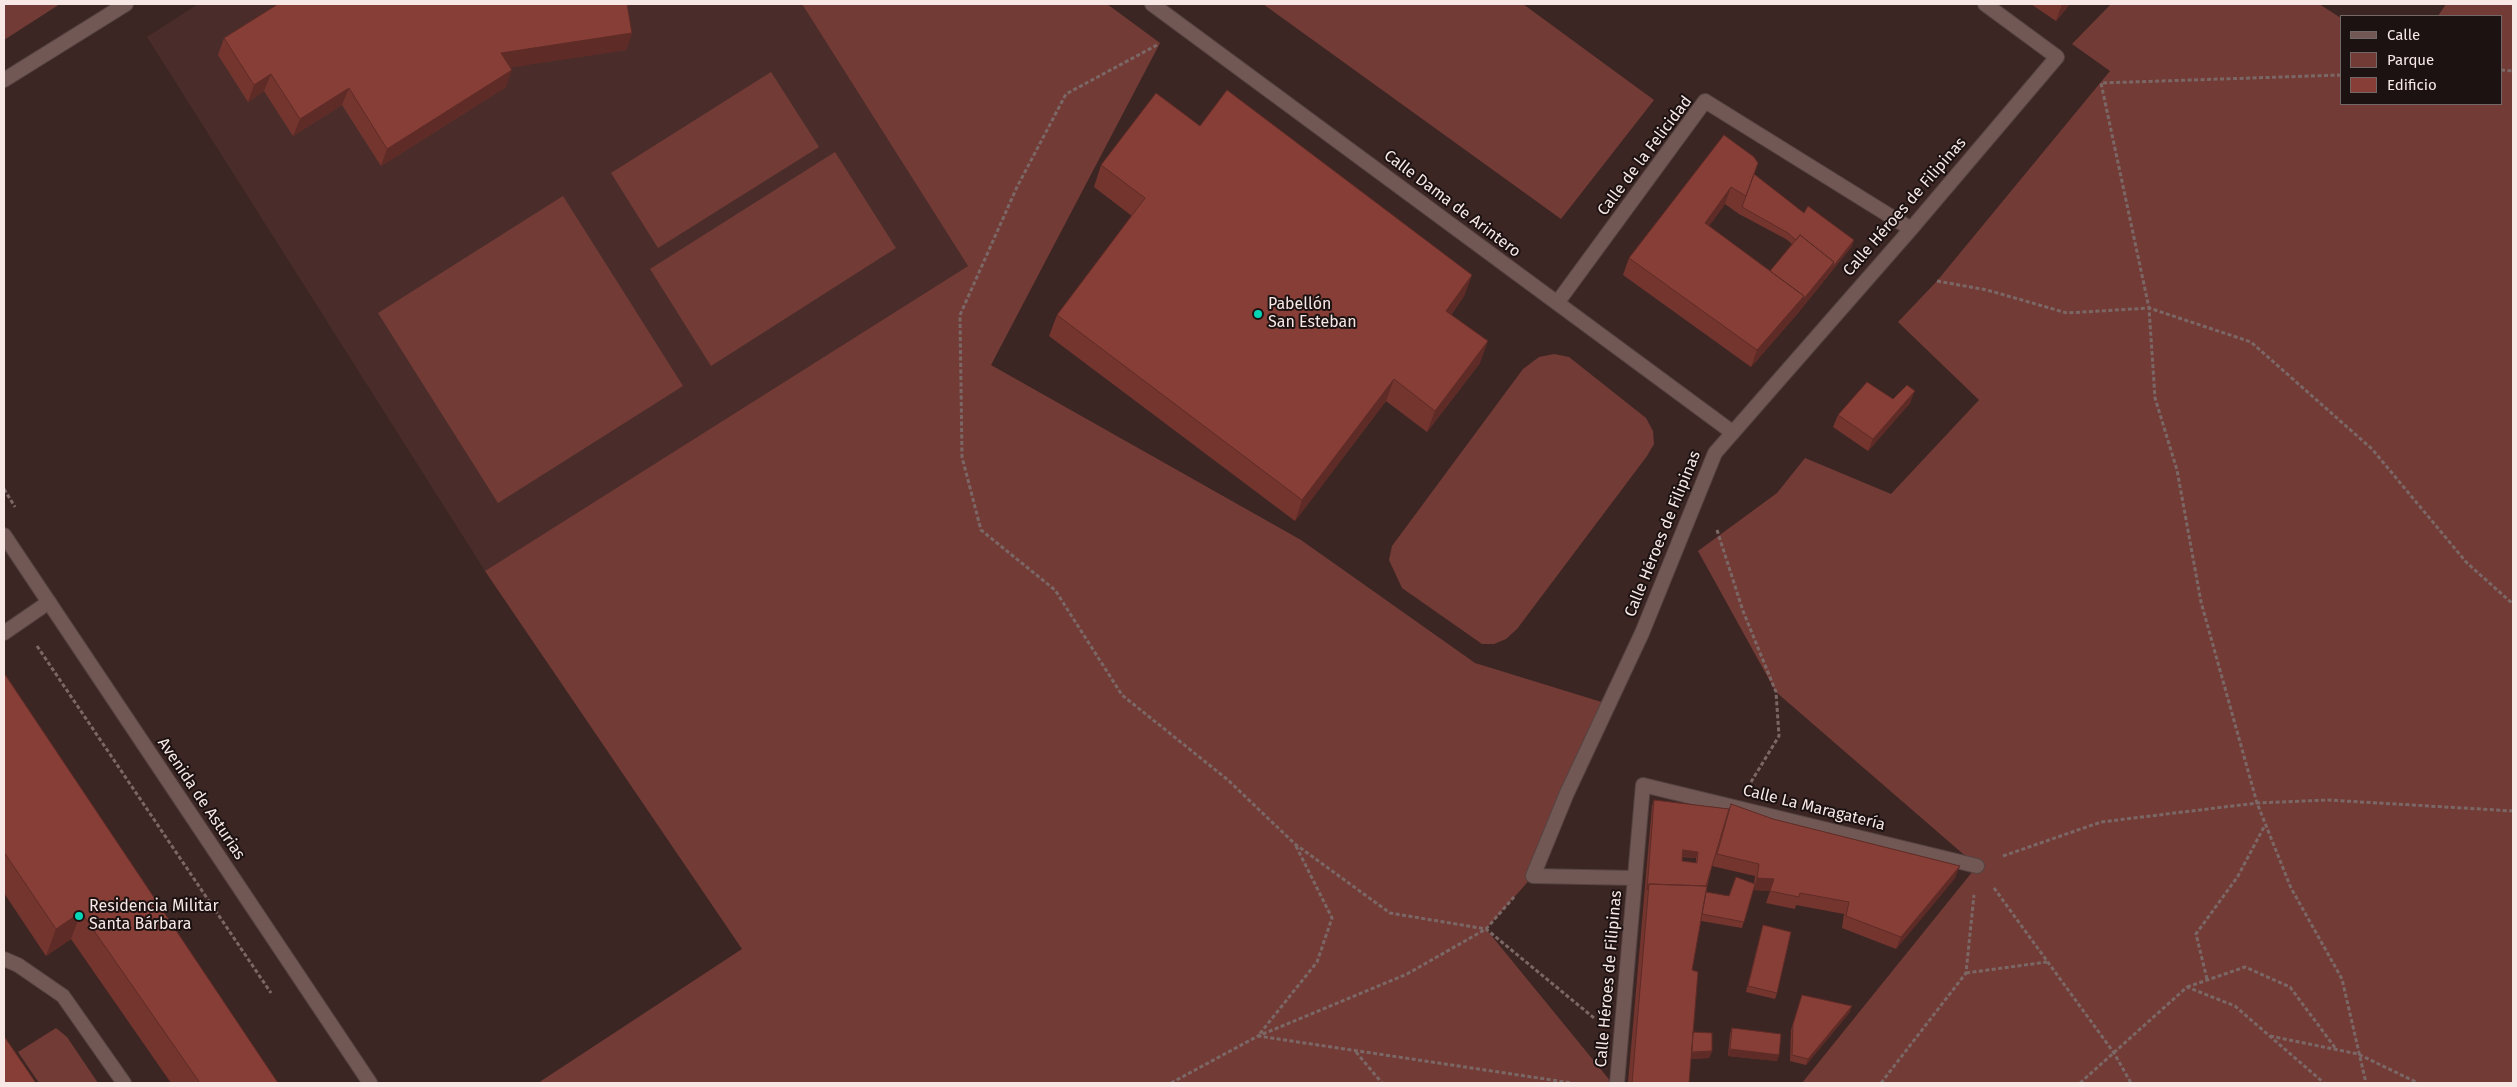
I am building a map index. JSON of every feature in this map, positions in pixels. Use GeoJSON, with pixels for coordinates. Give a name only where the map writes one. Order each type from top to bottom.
{"type":"FeatureCollection","features":[{"type":"Feature","properties":{"kind":"street"},"geometry":{"type":"LineString","coordinates":[[4,80],[126,4]]}},
{"type":"Feature","properties":{"kind":"street","name":"Calle Dama de Arintero"},"geometry":{"type":"LineString","coordinates":[[1152,4],[1732,432]]}},
{"type":"Feature","properties":{"kind":"street","name":"Calle Héroes de Filipinas"},"geometry":{"type":"LineString","coordinates":[[1635,878],[1533,876],[1567,793],[1642,633],[1716,453],[1732,432],[1911,229],[2057,57],[1985,4]]}},
{"type":"Feature","properties":{"kind":"street","name":"Calle de la Felicidad"},"geometry":{"type":"LineString","coordinates":[[1557,303],[1705,101],[1911,229]]}},
{"type":"Feature","properties":{"kind":"street","name":"Avenida de Asturias"},"geometry":{"type":"LineString","coordinates":[[4,534],[370,1083]]}},
{"type":"Feature","properties":{"kind":"street"},"geometry":{"type":"LineString","coordinates":[[4,632],[49,602]]}},
{"type":"Feature","properties":{"kind":"street","name":"Calle Héroes de Filipinas"},"geometry":{"type":"LineString","coordinates":[[1618,1083],[1642,786]]}},
{"type":"Feature","properties":{"kind":"street","name":"Calle La Maragatería"},"geometry":{"type":"LineString","coordinates":[[1642,786],[1977,866]]}},
{"type":"Feature","properties":{"kind":"street"},"geometry":{"type":"LineString","coordinates":[[4,959],[18,965],[63,996],[124,1083]]}},
{"type":"Feature","properties":{"kind":"path"},"geometry":{"type":"LineString","coordinates":[[1160,43],[1066,94],[1017,187],[960,315],[962,456],[981,530],[1055,590],[1122,695],[1228,780],[1295,844],[1390,913],[1486,929],[1621,1041]]}},
{"type":"Feature","properties":{"kind":"path"},"geometry":{"type":"LineString","coordinates":[[2340,76],[2101,84],[2149,308],[2155,398],[2176,470],[2201,602],[2257,803],[2291,888],[2342,979],[2366,1083]]}},
{"type":"Feature","properties":{"kind":"path"},"geometry":{"type":"LineString","coordinates":[[1937,281],[1987,290],[2067,313],[2149,308],[2251,342],[2372,449],[2467,563],[2513,604]]}},
{"type":"Feature","properties":{"kind":"path"},"geometry":{"type":"LineString","coordinates":[[1703,487],[1743,611],[1776,692],[1779,736],[1754,776],[1739,808]]}},
{"type":"Feature","properties":{"kind":"path"},"geometry":{"type":"LineString","coordinates":[[21,621],[274,998]]}},
{"type":"Feature","properties":{"kind":"path"},"geometry":{"type":"LineString","coordinates":[[1977,866],[2101,822],[2257,803],[2328,800],[2513,811]]}},
{"type":"Feature","properties":{"kind":"path"},"geometry":{"type":"LineString","coordinates":[[2207,980],[2196,934],[2238,876],[2266,824]]}},
{"type":"Feature","properties":{"kind":"path"},"geometry":{"type":"LineString","coordinates":[[1258,1036],[1317,962],[1332,918],[1295,844]]}},
{"type":"Feature","properties":{"kind":"path"},"geometry":{"type":"LineString","coordinates":[[1977,866],[2114,1053],[2131,1083]]}},
{"type":"Feature","properties":{"kind":"path"},"geometry":{"type":"LineString","coordinates":[[1881,1083],[1966,973],[1977,866]]}},
{"type":"Feature","properties":{"kind":"path"},"geometry":{"type":"LineString","coordinates":[[1171,1083],[1258,1036],[1407,974],[1486,929],[1533,876]]}},
{"type":"Feature","properties":{"kind":"path"},"geometry":{"type":"LineString","coordinates":[[1966,973],[2047,962]]}},
{"type":"Feature","properties":{"kind":"path"},"geometry":{"type":"LineString","coordinates":[[2080,1083],[2186,987],[2245,967],[2290,987],[2336,1049]]}},
{"type":"Feature","properties":{"kind":"path"},"geometry":{"type":"LineString","coordinates":[[2186,987],[2235,1006],[2324,1083]]}},
{"type":"Feature","properties":{"kind":"path"},"geometry":{"type":"LineString","coordinates":[[1258,1036],[1572,1083]]}},
{"type":"Feature","properties":{"kind":"path"},"geometry":{"type":"LineString","coordinates":[[2269,1036],[2358,1054],[2418,1083]]}},
{"type":"Feature","properties":{"kind":"path"},"geometry":{"type":"LineString","coordinates":[[1356,1052],[1382,1083]]}},
{"type":"Feature","properties":{"kind":"shaded area"},"geometry":{"type":"Polygon","coordinates":[[[198,4],[802,4],[968,266],[485,571],[147,37],[198,4]]]}},
{"type":"Feature","properties":{"kind":"green space"},"geometry":{"type":"Polygon","coordinates":[[[4,4],[60,4],[4,40],[4,4]]]}},
{"type":"Feature","properties":{"kind":"green space"},"geometry":{"type":"Polygon","coordinates":[[[802,4],[1107,4],[1160,43],[991,365],[1301,540],[1475,663],[1608,704],[1533,876],[1486,929],[1612,1083],[538,1083],[742,949],[485,571],[968,266],[802,4]]]}},
{"type":"Feature","properties":{"kind":"green space"},"geometry":{"type":"Polygon","coordinates":[[[1263,4],[1523,4],[1654,100],[1561,219],[1263,4]]]}},
{"type":"Feature","properties":{"kind":"green space"},"geometry":{"type":"Polygon","coordinates":[[[2111,4],[2319,4],[2340,17],[2340,105],[2502,105],[2502,15],[2439,15],[2446,4],[2513,4],[2513,1083],[1802,1083],[1977,866],[1776,692],[1698,551],[1777,493],[1805,458],[1891,494],[1979,400],[1898,322],[1937,281],[2110,71],[2072,44],[2111,4]]]}},
{"type":"Feature","properties":{"kind":"green space"},"geometry":{"type":"Polygon","coordinates":[[[771,72],[819,147],[658,248],[611,173],[771,72]]]}},
{"type":"Feature","properties":{"kind":"green space"},"geometry":{"type":"Polygon","coordinates":[[[835,152],[896,248],[711,366],[650,269],[835,152]]]}},
{"type":"Feature","properties":{"kind":"green space"},"geometry":{"type":"Polygon","coordinates":[[[563,196],[683,386],[498,503],[378,313],[563,196]]]}},
{"type":"Feature","properties":{"kind":"green space"},"geometry":{"type":"Polygon","coordinates":[[[1554,354],[1569,357],[1646,418],[1653,431],[1654,444],[1647,456],[1517,629],[1506,639],[1494,644],[1482,644],[1402,588],[1389,560],[1392,546],[1523,369],[1539,357],[1554,354]]]}},
{"type":"Feature","properties":{"kind":"green space"},"geometry":{"type":"Polygon","coordinates":[[[56,1028],[67,1037],[98,1083],[39,1083],[18,1052],[56,1028]]]}},
{"type":"Feature","properties":{"kind":"building"},"geometry":{"type":"Polygon","coordinates":[[[278,4],[627,4],[632,33],[501,53],[512,70],[387,149],[349,88],[300,119],[271,74],[254,85],[224,38],[278,4]]]}},
{"type":"Feature","properties":{"kind":"building","name":"Pabellón San Esteban"},"geometry":{"type":"Polygon","coordinates":[[[1227,90],[1472,275],[1446,311],[1488,341],[1435,411],[1394,379],[1302,500],[1057,315],[1145,198],[1101,165],[1156,93],[1200,126],[1227,90]]]}},
{"type":"Feature","properties":{"kind":"building"},"geometry":{"type":"Polygon","coordinates":[[[1724,135],[1754,157],[1758,163],[1746,196],[1731,187],[1705,223],[1804,296],[1757,350],[1629,258],[1724,135]]]}},
{"type":"Feature","properties":{"kind":"building"},"geometry":{"type":"Polygon","coordinates":[[[1754,174],[1804,213],[1808,206],[1854,240],[1832,268],[1834,262],[1800,235],[1796,240],[1788,233],[1742,207],[1754,174]]]}},
{"type":"Feature","properties":{"kind":"building"},"geometry":{"type":"Polygon","coordinates":[[[1800,235],[1834,262],[1802,301],[1804,296],[1770,271],[1800,235]]]}},
{"type":"Feature","properties":{"kind":"building"},"geometry":{"type":"Polygon","coordinates":[[[1867,382],[1893,399],[1907,385],[1915,391],[1873,439],[1838,415],[1867,382]]]}},
{"type":"Feature","properties":{"kind":"building","name":"Residencia Militar Santa Bárbara"},"geometry":{"type":"Polygon","coordinates":[[[4,673],[278,1083],[200,1083],[81,912],[56,929],[4,852],[4,673]]]}},
{"type":"Feature","properties":{"kind":"building"},"geometry":{"type":"Polygon","coordinates":[[[1654,800],[1729,809],[1706,886],[1649,884],[1647,890],[1654,800]],[[1683,850],[1682,861],[1697,863],[1698,852],[1683,850]]]}},
{"type":"Feature","properties":{"kind":"building"},"geometry":{"type":"Polygon","coordinates":[[[1731,804],[1773,819],[1960,866],[1901,937],[1846,916],[1849,902],[1800,893],[1799,897],[1770,891],[1774,879],[1757,878],[1759,864],[1717,854],[1731,804]]]}},
{"type":"Feature","properties":{"kind":"building"},"geometry":{"type":"Polygon","coordinates":[[[1736,877],[1755,884],[1744,922],[1702,914],[1706,892],[1729,896],[1736,877]]]}},
{"type":"Feature","properties":{"kind":"building"},"geometry":{"type":"Polygon","coordinates":[[[1649,884],[1707,886],[1692,970],[1698,972],[1689,1083],[1632,1083],[1649,884]]]}},
{"type":"Feature","properties":{"kind":"building"},"geometry":{"type":"Polygon","coordinates":[[[1763,925],[1791,932],[1777,993],[1748,986],[1763,925]]]}},
{"type":"Feature","properties":{"kind":"building"},"geometry":{"type":"Polygon","coordinates":[[[1802,995],[1852,1006],[1808,1059],[1792,1055],[1793,1024],[1802,995]]]}},
{"type":"Feature","properties":{"kind":"building"},"geometry":{"type":"Polygon","coordinates":[[[1732,1028],[1781,1034],[1779,1055],[1730,1049],[1732,1028]]]}},
{"type":"Feature","properties":{"kind":"building"},"geometry":{"type":"Polygon","coordinates":[[[1693,1032],[1712,1033],[1712,1051],[1692,1052],[1693,1032]]]}},
{"type":"Feature","properties":{"kind":"building"},"geometry":{"type":"Polygon","coordinates":[[[4,1036],[36,1083],[4,1083],[4,1036]]]}},
{"type":"Feature","properties":{"kind":"place","name":"Pabellón San Esteban"},"geometry":{"type":"Point","coordinates":[1258,314]}},
{"type":"Feature","properties":{"kind":"place","name":"Residencia Militar Santa Bárbara"},"geometry":{"type":"Point","coordinates":[79,916]}}]}
